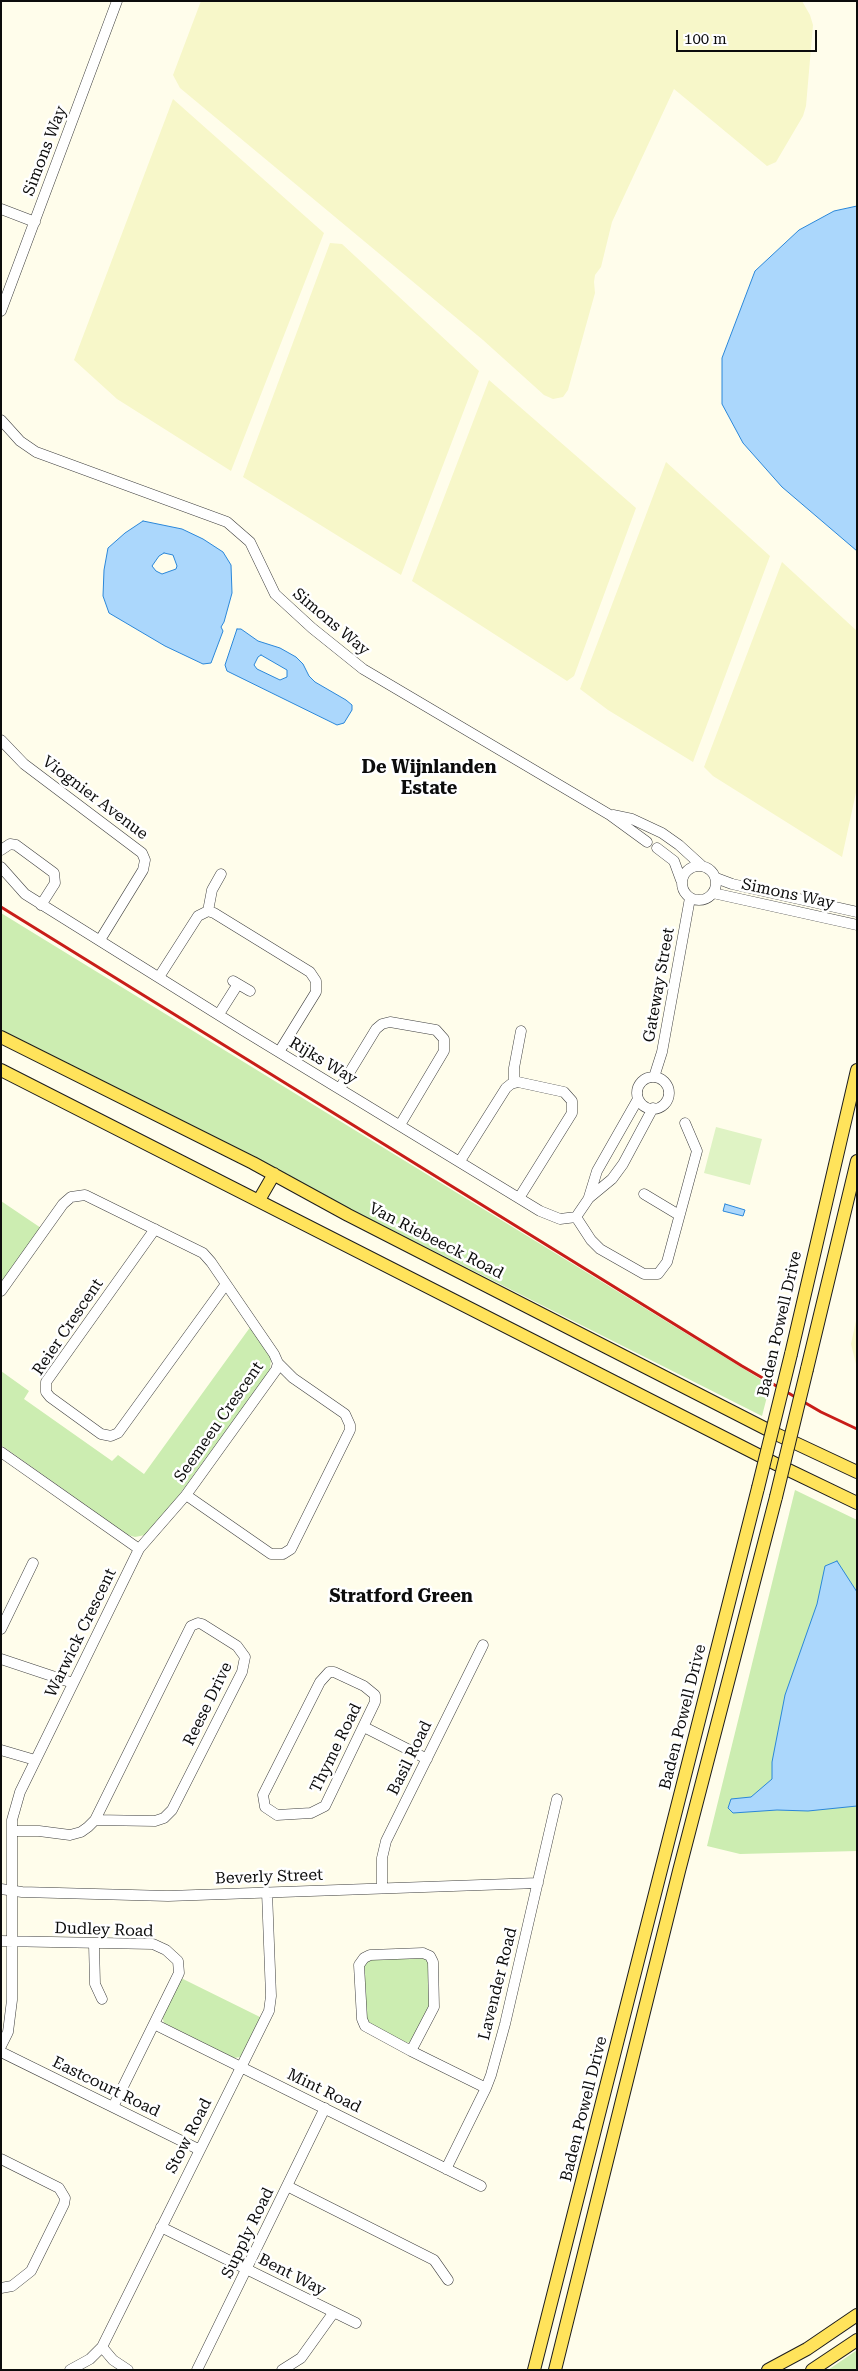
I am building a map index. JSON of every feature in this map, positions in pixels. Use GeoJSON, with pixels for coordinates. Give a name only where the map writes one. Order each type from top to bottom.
{"type":"FeatureCollection","features":[{"type":"Feature","properties":{"kind":"main road","name":"Van Riebeeck Road"},"geometry":{"type":"LineString","coordinates":[[1,1037],[274,1174],[485,1285],[857,1472]]}},
{"type":"Feature","properties":{"kind":"main road"},"geometry":{"type":"LineString","coordinates":[[1,1070],[767,1460],[857,1503]]}},
{"type":"Feature","properties":{"kind":"main road","name":"Baden Powell Drive"},"geometry":{"type":"LineString","coordinates":[[534,2370],[758,1488],[857,1070]]}},
{"type":"Feature","properties":{"kind":"main road"},"geometry":{"type":"LineString","coordinates":[[555,2370],[679,1871],[776,1497],[857,1162]]}},
{"type":"Feature","properties":{"kind":"main road"},"geometry":{"type":"LineString","coordinates":[[259,1200],[274,1174]]}},
{"type":"Feature","properties":{"kind":"main road"},"geometry":{"type":"LineString","coordinates":[[768,2370],[807,2350],[857,2316]]}},
{"type":"Feature","properties":{"kind":"main road"},"geometry":{"type":"LineString","coordinates":[[812,2370],[857,2340]]}},
{"type":"Feature","properties":{"kind":"street","name":"Simons Way"},"geometry":{"type":"LineString","coordinates":[[1,311],[117,1]]}},
{"type":"Feature","properties":{"kind":"street"},"geometry":{"type":"LineString","coordinates":[[1,209],[35,222]]}},
{"type":"Feature","properties":{"kind":"street","name":"Simons Way"},"geometry":{"type":"LineString","coordinates":[[1,420],[20,442],[36,452],[227,522],[250,542],[275,594],[306,623],[363,669],[610,815],[647,842]]}},
{"type":"Feature","properties":{"kind":"street","name":"Viognier Avenue"},"geometry":{"type":"LineString","coordinates":[[1,740],[24,764],[142,853],[145,860],[143,870],[100,940]]}},
{"type":"Feature","properties":{"kind":"street","name":"Simons Way"},"geometry":{"type":"LineString","coordinates":[[610,815],[650,826],[672,839],[700,865]]}},
{"type":"Feature","properties":{"kind":"street"},"geometry":{"type":"LineString","coordinates":[[1,850],[10,844],[16,845],[54,873],[55,883],[41,905]]}},
{"type":"Feature","properties":{"kind":"street"},"geometry":{"type":"LineString","coordinates":[[657,848],[674,861],[683,890],[690,898],[700,900],[713,893],[716,878],[710,869],[700,865],[686,871],[681,880]]}},
{"type":"Feature","properties":{"kind":"street","name":"Rijks Way"},"geometry":{"type":"LineString","coordinates":[[1,867],[14,884],[41,905],[518,1198],[550,1216],[560,1218],[576,1217]]}},
{"type":"Feature","properties":{"kind":"street"},"geometry":{"type":"LineString","coordinates":[[208,911],[212,890],[221,874]]}},
{"type":"Feature","properties":{"kind":"street","name":"Simons Way"},"geometry":{"type":"LineString","coordinates":[[716,878],[732,884],[857,912]]}},
{"type":"Feature","properties":{"kind":"street","name":"Simons Way"},"geometry":{"type":"LineString","coordinates":[[713,893],[857,925]]}},
{"type":"Feature","properties":{"kind":"street","name":"Gateway Street"},"geometry":{"type":"LineString","coordinates":[[654,1077],[662,1052],[690,898]]}},
{"type":"Feature","properties":{"kind":"street"},"geometry":{"type":"LineString","coordinates":[[159,977],[198,916],[208,911],[302,967],[315,978],[316,992],[279,1052]]}},
{"type":"Feature","properties":{"kind":"street"},"geometry":{"type":"LineString","coordinates":[[219,1014],[235,982],[250,991]]}},
{"type":"Feature","properties":{"kind":"street"},"geometry":{"type":"LineString","coordinates":[[340,1088],[376,1029],[382,1024],[390,1022],[436,1030],[444,1039],[444,1051],[400,1125]]}},
{"type":"Feature","properties":{"kind":"street"},"geometry":{"type":"LineString","coordinates":[[514,1083],[514,1068],[521,1031]]}},
{"type":"Feature","properties":{"kind":"street"},"geometry":{"type":"LineString","coordinates":[[589,1198],[597,1171],[638,1099],[640,1084],[649,1077],[654,1077],[667,1084],[669,1094],[665,1104],[653,1108],[645,1107],[638,1099]]}},
{"type":"Feature","properties":{"kind":"street"},"geometry":{"type":"LineString","coordinates":[[460,1161],[506,1088],[514,1083],[561,1090],[568,1094],[573,1105],[570,1116],[518,1198]]}},
{"type":"Feature","properties":{"kind":"street"},"geometry":{"type":"LineString","coordinates":[[653,1108],[632,1148],[612,1179],[589,1198],[576,1217],[600,1250],[632,1268],[652,1275],[658,1274],[666,1262],[697,1151],[685,1123]]}},
{"type":"Feature","properties":{"kind":"street"},"geometry":{"type":"LineString","coordinates":[[616,1138],[632,1148]]}},
{"type":"Feature","properties":{"kind":"street","name":"Seemeeu Crescent"},"geometry":{"type":"LineString","coordinates":[[1,1291],[63,1204],[71,1197],[80,1194],[89,1196],[202,1253],[226,1284],[276,1357],[278,1363],[276,1370],[186,1495],[139,1548]]}},
{"type":"Feature","properties":{"kind":"street"},"geometry":{"type":"LineString","coordinates":[[644,1194],[679,1215]]}},
{"type":"Feature","properties":{"kind":"street","name":"Reier Crescent"},"geometry":{"type":"LineString","coordinates":[[155,1229],[46,1382],[46,1392],[50,1397],[101,1434],[111,1436],[118,1433],[226,1284]]}},
{"type":"Feature","properties":{"kind":"street"},"geometry":{"type":"LineString","coordinates":[[186,1495],[271,1554],[283,1554],[291,1549],[350,1430],[350,1425],[345,1414],[293,1378],[278,1363]]}},
{"type":"Feature","properties":{"kind":"street"},"geometry":{"type":"LineString","coordinates":[[1,1452],[139,1548]]}},
{"type":"Feature","properties":{"kind":"street","name":"Warwick Crescent"},"geometry":{"type":"LineString","coordinates":[[1,2046],[8,2032],[10,2020],[13,1891],[8,1824],[14,1805],[35,1760],[139,1548]]}},
{"type":"Feature","properties":{"kind":"street"},"geometry":{"type":"LineString","coordinates":[[1,1629],[33,1563]]}},
{"type":"Feature","properties":{"kind":"street","name":"Reese Drive"},"geometry":{"type":"LineString","coordinates":[[8,1824],[75,1834],[88,1827],[95,1820],[191,1626],[198,1623],[202,1624],[237,1646],[245,1657],[242,1672],[172,1810],[164,1818],[154,1820],[95,1820]]}},
{"type":"Feature","properties":{"kind":"street","name":"Basil Road"},"geometry":{"type":"LineString","coordinates":[[382,1888],[383,1849],[483,1645]]}},
{"type":"Feature","properties":{"kind":"street"},"geometry":{"type":"LineString","coordinates":[[1,1659],[72,1684]]}},
{"type":"Feature","properties":{"kind":"street","name":"Thyme Road"},"geometry":{"type":"LineString","coordinates":[[334,1672],[350,1679],[370,1690],[375,1695],[375,1702],[364,1727],[325,1806],[311,1813],[277,1815],[265,1808],[262,1802],[263,1795],[326,1673],[334,1672]]}},
{"type":"Feature","properties":{"kind":"street"},"geometry":{"type":"LineString","coordinates":[[364,1727],[427,1759]]}},
{"type":"Feature","properties":{"kind":"street"},"geometry":{"type":"LineString","coordinates":[[1,1750],[35,1760]]}},
{"type":"Feature","properties":{"kind":"street","name":"Lavender Road"},"geometry":{"type":"LineString","coordinates":[[446,2169],[486,2088],[505,2024],[557,1799]]}},
{"type":"Feature","properties":{"kind":"street","name":"Beverly Street"},"geometry":{"type":"LineString","coordinates":[[1,1889],[168,1896],[538,1882]]}},
{"type":"Feature","properties":{"kind":"street","name":"Stow Road"},"geometry":{"type":"LineString","coordinates":[[70,2370],[90,2359],[102,2346],[198,2149],[266,2019],[271,2003],[267,1892]]}},
{"type":"Feature","properties":{"kind":"street","name":"Dudley Road"},"geometry":{"type":"LineString","coordinates":[[1,1941],[12,1943],[153,1944],[166,1950],[178,1961],[179,1973],[113,2107]]}},
{"type":"Feature","properties":{"kind":"street"},"geometry":{"type":"LineString","coordinates":[[94,1944],[95,1984],[102,1999]]}},
{"type":"Feature","properties":{"kind":"street"},"geometry":{"type":"LineString","coordinates":[[411,2051],[434,2006],[432,1958],[423,1953],[366,1956],[359,1965],[363,2023],[368,2029],[411,2051],[486,2088]]}},
{"type":"Feature","properties":{"kind":"street","name":"Mint Road"},"geometry":{"type":"LineString","coordinates":[[154,2024],[481,2186]]}},
{"type":"Feature","properties":{"kind":"street","name":"Eastcourt Road"},"geometry":{"type":"LineString","coordinates":[[1,2052],[198,2149]]}},
{"type":"Feature","properties":{"kind":"street","name":"Supply Road"},"geometry":{"type":"LineString","coordinates":[[197,2370],[325,2108]]}},
{"type":"Feature","properties":{"kind":"street"},"geometry":{"type":"LineString","coordinates":[[1,2159],[59,2188],[65,2198],[64,2204],[31,2271],[12,2286],[1,2288]]}},
{"type":"Feature","properties":{"kind":"street"},"geometry":{"type":"LineString","coordinates":[[287,2186],[434,2260],[448,2280]]}},
{"type":"Feature","properties":{"kind":"street","name":"Bent Way"},"geometry":{"type":"LineString","coordinates":[[161,2227],[356,2324]]}},
{"type":"Feature","properties":{"kind":"street"},"geometry":{"type":"LineString","coordinates":[[282,2370],[301,2358],[334,2312]]}},
{"type":"Feature","properties":{"kind":"street"},"geometry":{"type":"LineString","coordinates":[[102,2346],[113,2360],[128,2370]]}},
{"type":"Feature","properties":{"kind":"green space"},"geometry":{"type":"Polygon","coordinates":[[[201,1],[802,1],[813,25],[806,106],[803,116],[776,162],[767,166],[674,89],[612,222],[601,267],[595,275],[595,293],[568,390],[563,397],[553,399],[544,395],[483,340],[180,88],[173,75],[201,1]]]}},
{"type":"Feature","properties":{"kind":"green space"},"geometry":{"type":"Polygon","coordinates":[[[173,99],[324,233],[231,471],[117,399],[74,360],[173,99]]]}},
{"type":"Feature","properties":{"kind":"green space"},"geometry":{"type":"Polygon","coordinates":[[[330,243],[342,244],[479,371],[401,575],[243,477],[330,243]]]}},
{"type":"Feature","properties":{"kind":"green space"},"geometry":{"type":"Polygon","coordinates":[[[489,380],[636,508],[574,676],[567,681],[412,581],[489,380]]]}},
{"type":"Feature","properties":{"kind":"green space"},"geometry":{"type":"Polygon","coordinates":[[[666,462],[770,556],[693,762],[608,710],[580,689],[666,462]]]}},
{"type":"Feature","properties":{"kind":"green space"},"geometry":{"type":"Polygon","coordinates":[[[782,562],[857,631],[857,788],[842,857],[713,776],[704,767],[782,562]]]}},
{"type":"Feature","properties":{"kind":"green space"},"geometry":{"type":"Polygon","coordinates":[[[1,913],[770,1385],[762,1416],[1,1033],[1,913]]]}},
{"type":"Feature","properties":{"kind":"green space"},"geometry":{"type":"Polygon","coordinates":[[[716,1127],[762,1139],[750,1185],[704,1173],[716,1127]]]}},
{"type":"Feature","properties":{"kind":"green space"},"geometry":{"type":"Polygon","coordinates":[[[1,1201],[41,1228],[1,1284],[1,1201]]]}},
{"type":"Feature","properties":{"kind":"green space"},"geometry":{"type":"Polygon","coordinates":[[[857,1316],[857,1368],[851,1344],[857,1316]]]}},
{"type":"Feature","properties":{"kind":"green space"},"geometry":{"type":"Polygon","coordinates":[[[251,1326],[271,1358],[270,1370],[171,1506],[145,1535],[135,1537],[128,1535],[1,1445],[1,1371],[29,1391],[24,1399],[112,1461],[118,1455],[144,1474],[251,1326]]]}},
{"type":"Feature","properties":{"kind":"green space"},"geometry":{"type":"Polygon","coordinates":[[[795,1490],[857,1520],[857,1851],[740,1854],[707,1846],[795,1490]]]}},
{"type":"Feature","properties":{"kind":"green space"},"geometry":{"type":"Polygon","coordinates":[[[423,1957],[428,1961],[430,2004],[411,2042],[406,2043],[367,2023],[364,1966],[368,1960],[423,1957]]]}},
{"type":"Feature","properties":{"kind":"green space"},"geometry":{"type":"Polygon","coordinates":[[[181,1978],[262,2018],[241,2057],[234,2058],[164,2023],[162,2016],[181,1978]]]}},
{"type":"Feature","properties":{"kind":"green space"},"geometry":{"type":"Polygon","coordinates":[[[857,2350],[857,2370],[828,2370],[857,2350]]]}},
{"type":"Feature","properties":{"kind":"water"},"geometry":{"type":"Polygon","coordinates":[[[857,206],[857,551],[782,487],[743,443],[722,404],[722,358],[755,271],[799,230],[834,211],[857,206]]]}},
{"type":"Feature","properties":{"kind":"water"},"geometry":{"type":"Polygon","coordinates":[[[143,521],[182,529],[203,539],[223,552],[231,565],[232,593],[221,627],[223,631],[211,663],[203,664],[165,646],[109,613],[103,596],[104,570],[108,548],[143,521]],[[164,553],[159,556],[152,566],[162,574],[176,569],[177,566],[173,555],[164,553]]]}},
{"type":"Feature","properties":{"kind":"water"},"geometry":{"type":"Polygon","coordinates":[[[237,629],[241,629],[258,641],[280,648],[296,657],[315,682],[346,700],[352,705],[352,710],[344,723],[337,725],[227,671],[225,665],[237,629]],[[261,655],[254,665],[257,669],[280,680],[287,677],[287,670],[261,655]]]}},
{"type":"Feature","properties":{"kind":"water"},"geometry":{"type":"Polygon","coordinates":[[[725,1204],[745,1210],[743,1216],[723,1211],[725,1204]]]}},
{"type":"Feature","properties":{"kind":"water"},"geometry":{"type":"Polygon","coordinates":[[[837,1561],[857,1592],[857,1806],[808,1811],[777,1810],[733,1813],[728,1808],[731,1799],[751,1797],[772,1779],[772,1762],[785,1695],[817,1604],[825,1566],[837,1561]]]}},
{"type":"Feature","properties":{"kind":"railway"},"geometry":{"type":"LineString","coordinates":[[1,907],[742,1366],[821,1412],[857,1429]]}},
{"type":"Feature","properties":{"kind":"district","name":"De Wijnlanden Estate"},"geometry":{"type":"Point","coordinates":[429,778]}},
{"type":"Feature","properties":{"kind":"district","name":"Stratford Green"},"geometry":{"type":"Point","coordinates":[401,1597]}}]}
